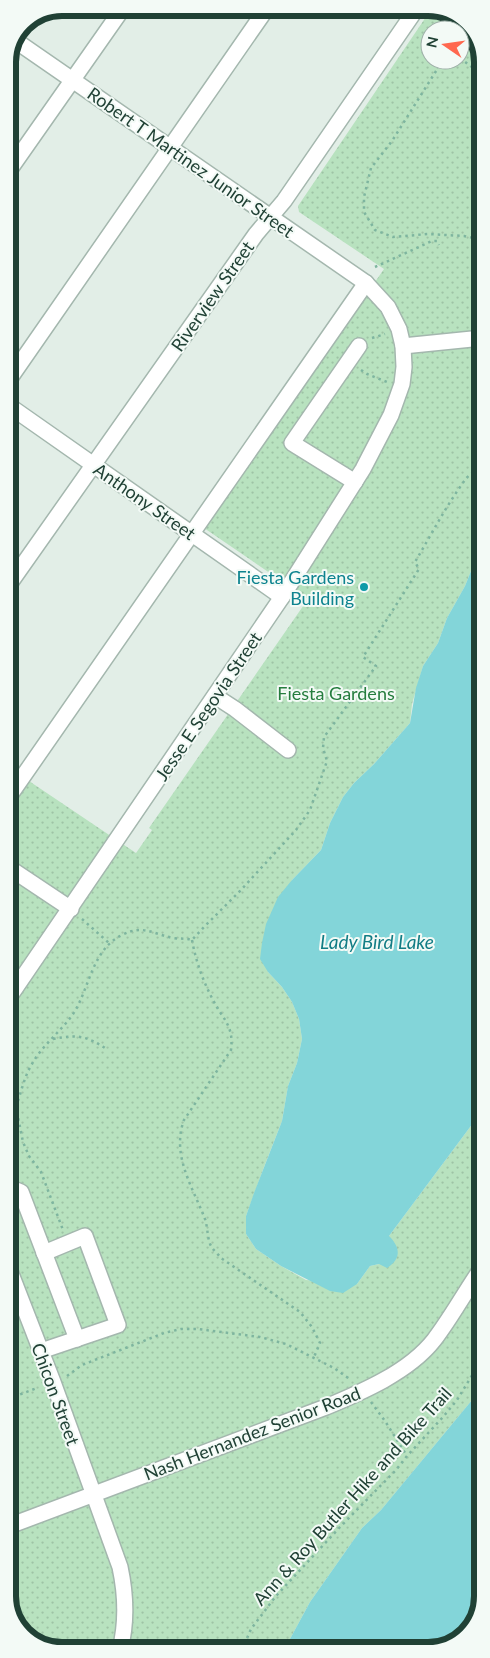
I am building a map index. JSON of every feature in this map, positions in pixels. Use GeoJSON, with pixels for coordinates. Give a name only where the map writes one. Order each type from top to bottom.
{"type":"FeatureCollection","features":[{"type":"Feature","properties":{"kind":"street"},"geometry":{"type":"LineString","coordinates":[[16,160],[117,16]]}},
{"type":"Feature","properties":{"kind":"street"},"geometry":{"type":"LineString","coordinates":[[16,369],[261,16]]}},
{"type":"Feature","properties":{"kind":"street","name":"Riverview Street"},"geometry":{"type":"LineString","coordinates":[[16,575],[256,234],[284,201],[411,16]]}},
{"type":"Feature","properties":{"kind":"street","name":"Robert T Martinez Junior Street"},"geometry":{"type":"LineString","coordinates":[[20,44],[366,283],[388,307],[399,329],[403,346]]}},
{"type":"Feature","properties":{"kind":"street"},"geometry":{"type":"LineString","coordinates":[[16,787],[366,283]]}},
{"type":"Feature","properties":{"kind":"street"},"geometry":{"type":"LineString","coordinates":[[403,346],[474,339]]}},
{"type":"Feature","properties":{"kind":"street"},"geometry":{"type":"LineString","coordinates":[[355,482],[292,443],[359,346]]}},
{"type":"Feature","properties":{"kind":"street","name":"Jesse E Segovia Street"},"geometry":{"type":"LineString","coordinates":[[16,987],[71,909],[282,597],[355,482],[394,408],[402,384],[404,368],[403,346]]}},
{"type":"Feature","properties":{"kind":"street","name":"Anthony Street"},"geometry":{"type":"LineString","coordinates":[[16,411],[282,597]]}},
{"type":"Feature","properties":{"kind":"street"},"geometry":{"type":"LineString","coordinates":[[215,696],[288,750]]}},
{"type":"Feature","properties":{"kind":"street"},"geometry":{"type":"LineString","coordinates":[[16,872],[71,909]]}},
{"type":"Feature","properties":{"kind":"street"},"geometry":{"type":"LineString","coordinates":[[16,1190],[22,1192],[77,1339]]}},
{"type":"Feature","properties":{"kind":"street"},"geometry":{"type":"LineString","coordinates":[[41,1352],[118,1325],[85,1236],[44,1253]]}},
{"type":"Feature","properties":{"kind":"street","name":"Nash Hernandez Senior Road"},"geometry":{"type":"LineString","coordinates":[[16,1523],[363,1392],[412,1361],[434,1341],[474,1281]]}},
{"type":"Feature","properties":{"kind":"street","name":"Chicon Street"},"geometry":{"type":"LineString","coordinates":[[16,1287],[120,1567],[124,1586],[125,1620],[122,1642]]}},
{"type":"Feature","properties":{"kind":"path"},"geometry":{"type":"LineString","coordinates":[[437,70],[392,141],[371,168],[364,197],[364,212],[375,230],[393,237],[428,234],[474,238]]}},
{"type":"Feature","properties":{"kind":"path"},"geometry":{"type":"LineString","coordinates":[[375,267],[432,241],[437,241],[439,244]]}},
{"type":"Feature","properties":{"kind":"path"},"geometry":{"type":"LineString","coordinates":[[348,362],[367,374],[387,382]]}},
{"type":"Feature","properties":{"kind":"path"},"geometry":{"type":"LineString","coordinates":[[192,940],[296,830],[310,810],[328,761],[323,748],[324,737],[376,666],[363,657],[419,569],[414,562],[466,478],[474,472]]}},
{"type":"Feature","properties":{"kind":"path"},"geometry":{"type":"LineString","coordinates":[[71,909],[109,943]]}},
{"type":"Feature","properties":{"kind":"path"},"geometry":{"type":"LineString","coordinates":[[68,1243],[41,1172],[29,1156],[22,1142],[16,1107],[24,1082],[33,1063],[75,1010],[86,989],[93,967],[109,943],[123,934],[137,929],[150,930],[174,938],[192,940]]}},
{"type":"Feature","properties":{"kind":"path"},"geometry":{"type":"LineString","coordinates":[[192,940],[197,963],[204,981],[231,1030],[231,1050],[184,1120],[180,1140],[184,1170],[206,1222],[211,1247],[221,1258],[300,1312],[312,1327],[320,1342],[314,1357]]}},
{"type":"Feature","properties":{"kind":"path"},"geometry":{"type":"LineString","coordinates":[[52,1039],[82,1036],[108,1050]]}},
{"type":"Feature","properties":{"kind":"path"},"geometry":{"type":"LineString","coordinates":[[66,1377],[82,1365],[164,1333],[181,1329],[223,1331],[260,1337],[286,1344],[314,1357],[351,1380],[363,1392],[385,1421],[407,1456]]}},
{"type":"Feature","properties":{"kind":"path","name":"Ann & Roy Butler Hike and Bike Trail"},"geometry":{"type":"LineString","coordinates":[[245,1642],[251,1629],[276,1596],[396,1470],[457,1400],[474,1372]]}},
{"type":"Feature","properties":{"kind":"path"},"geometry":{"type":"LineString","coordinates":[[16,1396],[37,1388]]}},
{"type":"Feature","properties":{"kind":"green space"},"geometry":{"type":"Polygon","coordinates":[[[427,16],[446,20],[424,20],[427,16]]]}},
{"type":"Feature","properties":{"kind":"green space","name":"Fiesta Gardens"},"geometry":{"type":"Polygon","coordinates":[[[420,26],[420,70],[470,70],[470,44],[474,62],[474,564],[465,586],[447,618],[438,643],[423,666],[412,704],[410,723],[343,797],[330,823],[321,850],[292,880],[268,972],[282,987],[292,1002],[299,1019],[302,1039],[297,1063],[288,1086],[282,1121],[246,1216],[246,1234],[256,1249],[306,1280],[357,1284],[370,1266],[379,1264],[389,1236],[474,1122],[474,1398],[381,1510],[362,1528],[310,1602],[288,1642],[53,1641],[39,1636],[26,1624],[19,1611],[16,1596],[16,801],[29,781],[136,853],[152,830],[149,828],[308,599],[204,528],[384,269],[299,212],[298,206],[420,26]]]}},
{"type":"Feature","properties":{"kind":"water","name":"Lady Bird Lake"},"geometry":{"type":"Polygon","coordinates":[[[474,564],[474,1122],[389,1236],[398,1252],[392,1264],[387,1268],[379,1264],[370,1266],[357,1284],[343,1293],[330,1291],[281,1266],[256,1249],[246,1234],[246,1216],[282,1121],[288,1086],[297,1063],[302,1039],[299,1019],[292,1002],[260,959],[262,943],[266,924],[278,897],[321,850],[330,823],[343,797],[410,723],[416,688],[423,666],[438,643],[447,618],[465,586],[474,564]]]}},
{"type":"Feature","properties":{"kind":"water"},"geometry":{"type":"Polygon","coordinates":[[[474,1398],[474,1596],[471,1611],[464,1624],[451,1636],[428,1642],[288,1642],[310,1602],[362,1528],[381,1510],[474,1398]]]}},
{"type":"Feature","properties":{"kind":"place","name":"Fiesta Gardens Building"},"geometry":{"type":"Point","coordinates":[364,587]}}]}
